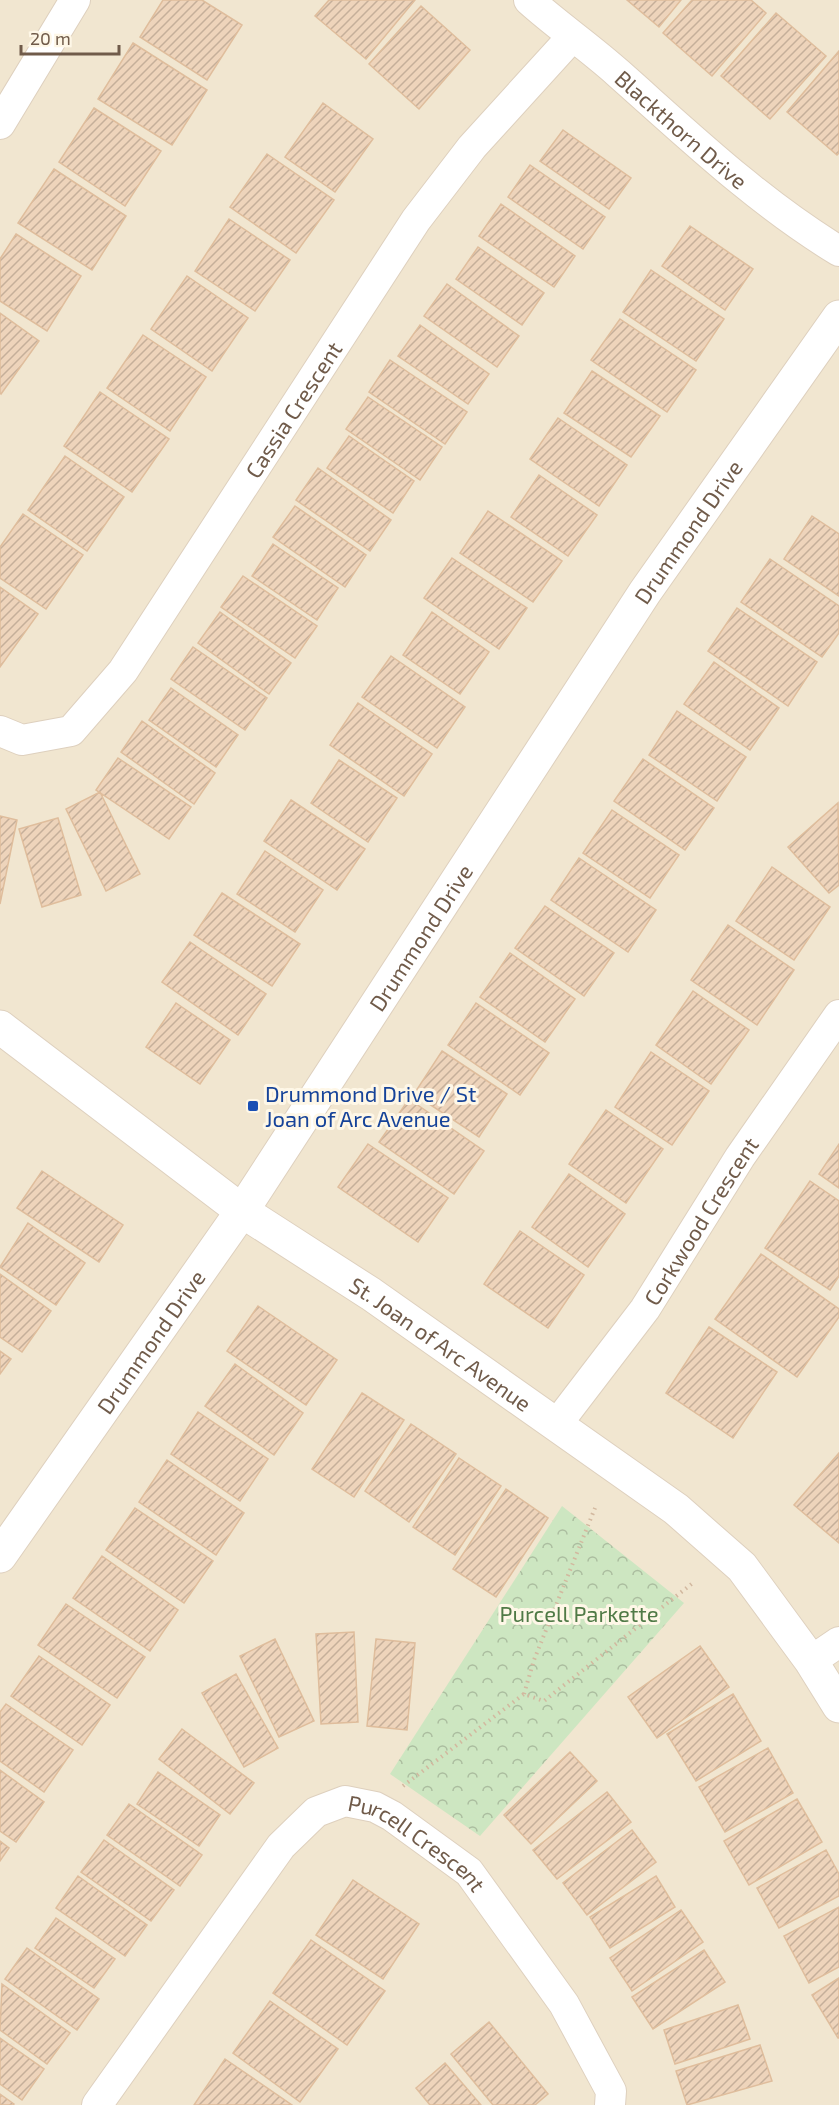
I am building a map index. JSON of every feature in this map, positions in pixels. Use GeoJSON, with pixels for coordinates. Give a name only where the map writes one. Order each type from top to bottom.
{"type":"FeatureCollection","features":[{"type":"Feature","properties":{"kind":"street"},"geometry":{"type":"LineString","coordinates":[[0,124],[75,0]]}},
{"type":"Feature","properties":{"kind":"street","name":"Blackthorn Drive"},"geometry":{"type":"LineString","coordinates":[[529,0],[617,72],[670,122],[743,182],[810,234],[839,251]]}},
{"type":"Feature","properties":{"kind":"street","name":"Cassia Crescent"},"geometry":{"type":"LineString","coordinates":[[0,731],[22,740],[72,731],[123,671],[416,220],[472,147],[572,37]]}},
{"type":"Feature","properties":{"kind":"street","name":"Drummond Drive"},"geometry":{"type":"LineString","coordinates":[[0,1556],[185,1288],[242,1211],[645,592],[839,317]]}},
{"type":"Feature","properties":{"kind":"street","name":"Corkwood Crescent"},"geometry":{"type":"LineString","coordinates":[[557,1424],[645,1309],[740,1157],[839,1015]]}},
{"type":"Feature","properties":{"kind":"street","name":"St. Joan of Arc Avenue"},"geometry":{"type":"LineString","coordinates":[[0,1027],[242,1211],[370,1294],[676,1509],[742,1567],[811,1661],[839,1706]]}},
{"type":"Feature","properties":{"kind":"street"},"geometry":{"type":"LineString","coordinates":[[811,1661],[839,1642]]}},
{"type":"Feature","properties":{"kind":"street","name":"Purcell Crescent"},"geometry":{"type":"LineString","coordinates":[[97,2105],[281,1846],[316,1812],[345,1801],[375,1807],[392,1816],[469,1872],[564,2004],[611,2091],[610,2105]]}},
{"type":"Feature","properties":{"kind":"path"},"geometry":{"type":"LineString","coordinates":[[403,1785],[524,1694],[534,1660],[595,1508]]}},
{"type":"Feature","properties":{"kind":"path"},"geometry":{"type":"LineString","coordinates":[[524,1694],[544,1701],[694,1582]]}},
{"type":"Feature","properties":{"kind":"shaded area"},"geometry":{"type":"Polygon","coordinates":[[[0,0],[839,0],[839,2105],[0,2105],[0,0]]]}},
{"type":"Feature","properties":{"kind":"green space","name":"Purcell Parkette"},"geometry":{"type":"Polygon","coordinates":[[[562,1506],[684,1603],[480,1836],[390,1774],[562,1506]]]}},
{"type":"Feature","properties":{"kind":"building"},"geometry":{"type":"Polygon","coordinates":[[[163,0],[202,0],[242,25],[207,80],[140,37],[163,0]]]}},
{"type":"Feature","properties":{"kind":"building"},"geometry":{"type":"Polygon","coordinates":[[[329,0],[415,0],[366,59],[315,16],[329,0]]]}},
{"type":"Feature","properties":{"kind":"building"},"geometry":{"type":"Polygon","coordinates":[[[627,0],[681,0],[659,27],[627,0]]]}},
{"type":"Feature","properties":{"kind":"building"},"geometry":{"type":"Polygon","coordinates":[[[692,0],[751,0],[766,13],[712,76],[663,33],[692,0]]]}},
{"type":"Feature","properties":{"kind":"building"},"geometry":{"type":"Polygon","coordinates":[[[421,6],[470,50],[419,109],[369,64],[421,6]]]}},
{"type":"Feature","properties":{"kind":"building"},"geometry":{"type":"Polygon","coordinates":[[[776,13],[826,56],[770,119],[721,76],[776,13]]]}},
{"type":"Feature","properties":{"kind":"building"},"geometry":{"type":"Polygon","coordinates":[[[133,43],[207,90],[172,145],[98,99],[133,43]]]}},
{"type":"Feature","properties":{"kind":"building"},"geometry":{"type":"Polygon","coordinates":[[[839,51],[839,153],[837,155],[787,112],[839,51]]]}},
{"type":"Feature","properties":{"kind":"building"},"geometry":{"type":"Polygon","coordinates":[[[323,103],[373,139],[335,192],[285,157],[323,103]]]}},
{"type":"Feature","properties":{"kind":"building"},"geometry":{"type":"Polygon","coordinates":[[[94,108],[161,151],[125,206],[59,162],[94,108]]]}},
{"type":"Feature","properties":{"kind":"building"},"geometry":{"type":"Polygon","coordinates":[[[563,130],[631,178],[609,209],[540,161],[563,130]]]}},
{"type":"Feature","properties":{"kind":"building"},"geometry":{"type":"Polygon","coordinates":[[[267,154],[334,200],[296,253],[230,207],[267,154]]]}},
{"type":"Feature","properties":{"kind":"building"},"geometry":{"type":"Polygon","coordinates":[[[530,165],[605,217],[583,249],[508,197],[530,165]]]}},
{"type":"Feature","properties":{"kind":"building"},"geometry":{"type":"Polygon","coordinates":[[[54,169],[126,216],[92,270],[18,223],[54,169]]]}},
{"type":"Feature","properties":{"kind":"building"},"geometry":{"type":"Polygon","coordinates":[[[501,204],[575,256],[554,287],[479,236],[501,204]]]}},
{"type":"Feature","properties":{"kind":"building"},"geometry":{"type":"Polygon","coordinates":[[[229,219],[290,260],[255,311],[195,271],[229,219]]]}},
{"type":"Feature","properties":{"kind":"building"},"geometry":{"type":"Polygon","coordinates":[[[690,226],[753,269],[725,310],[662,266],[690,226]]]}},
{"type":"Feature","properties":{"kind":"building"},"geometry":{"type":"Polygon","coordinates":[[[16,234],[81,276],[47,331],[0,301],[0,259],[16,234]]]}},
{"type":"Feature","properties":{"kind":"building"},"geometry":{"type":"Polygon","coordinates":[[[478,247],[544,293],[522,325],[456,279],[478,247]]]}},
{"type":"Feature","properties":{"kind":"building"},"geometry":{"type":"Polygon","coordinates":[[[651,270],[724,319],[696,361],[623,312],[651,270]]]}},
{"type":"Feature","properties":{"kind":"building"},"geometry":{"type":"Polygon","coordinates":[[[187,276],[248,318],[212,371],[151,329],[187,276]]]}},
{"type":"Feature","properties":{"kind":"building"},"geometry":{"type":"Polygon","coordinates":[[[447,284],[519,336],[497,367],[424,316],[447,284]]]}},
{"type":"Feature","properties":{"kind":"building"},"geometry":{"type":"Polygon","coordinates":[[[0,313],[39,341],[1,394],[0,393],[0,313]]]}},
{"type":"Feature","properties":{"kind":"building"},"geometry":{"type":"Polygon","coordinates":[[[620,319],[696,370],[667,412],[591,360],[620,319]]]}},
{"type":"Feature","properties":{"kind":"building"},"geometry":{"type":"Polygon","coordinates":[[[420,325],[489,374],[468,404],[398,356],[420,325]]]}},
{"type":"Feature","properties":{"kind":"building"},"geometry":{"type":"Polygon","coordinates":[[[143,335],[206,377],[170,431],[107,388],[143,335]]]}},
{"type":"Feature","properties":{"kind":"building"},"geometry":{"type":"Polygon","coordinates":[[[390,360],[467,412],[445,444],[369,392],[390,360]]]}},
{"type":"Feature","properties":{"kind":"building"},"geometry":{"type":"Polygon","coordinates":[[[592,371],[660,416],[631,457],[564,413],[592,371]]]}},
{"type":"Feature","properties":{"kind":"building"},"geometry":{"type":"Polygon","coordinates":[[[100,392],[169,439],[132,492],[64,446],[100,392]]]}},
{"type":"Feature","properties":{"kind":"building"},"geometry":{"type":"Polygon","coordinates":[[[368,397],[442,447],[420,480],[346,429],[368,397]]]}},
{"type":"Feature","properties":{"kind":"building"},"geometry":{"type":"Polygon","coordinates":[[[558,418],[627,465],[599,506],[530,459],[558,418]]]}},
{"type":"Feature","properties":{"kind":"building"},"geometry":{"type":"Polygon","coordinates":[[[349,436],[414,481],[393,513],[327,468],[349,436]]]}},
{"type":"Feature","properties":{"kind":"building"},"geometry":{"type":"Polygon","coordinates":[[[65,456],[124,497],[87,551],[28,510],[65,456]]]}},
{"type":"Feature","properties":{"kind":"building"},"geometry":{"type":"Polygon","coordinates":[[[318,468],[391,520],[370,551],[296,500],[318,468]]]}},
{"type":"Feature","properties":{"kind":"building"},"geometry":{"type":"Polygon","coordinates":[[[539,475],[597,515],[568,556],[511,517],[539,475]]]}},
{"type":"Feature","properties":{"kind":"building"},"geometry":{"type":"Polygon","coordinates":[[[295,506],[366,555],[345,587],[273,537],[295,506]]]}},
{"type":"Feature","properties":{"kind":"building"},"geometry":{"type":"Polygon","coordinates":[[[488,511],[562,561],[533,602],[460,553],[488,511]]]}},
{"type":"Feature","properties":{"kind":"building"},"geometry":{"type":"Polygon","coordinates":[[[23,514],[83,555],[46,609],[0,578],[0,547],[23,514]]]}},
{"type":"Feature","properties":{"kind":"building"},"geometry":{"type":"Polygon","coordinates":[[[812,516],[839,534],[839,596],[784,559],[812,516]]]}},
{"type":"Feature","properties":{"kind":"building"},"geometry":{"type":"Polygon","coordinates":[[[273,544],[338,588],[317,620],[252,576],[273,544]]]}},
{"type":"Feature","properties":{"kind":"building"},"geometry":{"type":"Polygon","coordinates":[[[452,558],[527,608],[499,649],[424,598],[452,558]]]}},
{"type":"Feature","properties":{"kind":"building"},"geometry":{"type":"Polygon","coordinates":[[[770,559],[839,606],[839,633],[822,657],[741,602],[770,559]]]}},
{"type":"Feature","properties":{"kind":"building"},"geometry":{"type":"Polygon","coordinates":[[[243,576],[317,626],[295,658],[221,607],[243,576]]]}},
{"type":"Feature","properties":{"kind":"building"},"geometry":{"type":"Polygon","coordinates":[[[0,587],[38,614],[0,667],[0,587]]]}},
{"type":"Feature","properties":{"kind":"building"},"geometry":{"type":"Polygon","coordinates":[[[737,608],[817,662],[788,706],[708,651],[737,608]]]}},
{"type":"Feature","properties":{"kind":"building"},"geometry":{"type":"Polygon","coordinates":[[[220,612],[291,663],[269,694],[198,643],[220,612]]]}},
{"type":"Feature","properties":{"kind":"building"},"geometry":{"type":"Polygon","coordinates":[[[432,612],[489,652],[460,694],[403,655],[432,612]]]}},
{"type":"Feature","properties":{"kind":"building"},"geometry":{"type":"Polygon","coordinates":[[[193,647],[267,698],[245,730],[171,679],[193,647]]]}},
{"type":"Feature","properties":{"kind":"building"},"geometry":{"type":"Polygon","coordinates":[[[391,656],[465,707],[437,748],[362,697],[391,656]]]}},
{"type":"Feature","properties":{"kind":"building"},"geometry":{"type":"Polygon","coordinates":[[[714,662],[779,708],[750,750],[684,704],[714,662]]]}},
{"type":"Feature","properties":{"kind":"building"},"geometry":{"type":"Polygon","coordinates":[[[171,688],[238,735],[216,767],[149,720],[171,688]]]}},
{"type":"Feature","properties":{"kind":"building"},"geometry":{"type":"Polygon","coordinates":[[[358,703],[432,754],[404,796],[330,745],[358,703]]]}},
{"type":"Feature","properties":{"kind":"building"},"geometry":{"type":"Polygon","coordinates":[[[677,711],[746,757],[717,801],[649,755],[677,711]]]}},
{"type":"Feature","properties":{"kind":"building"},"geometry":{"type":"Polygon","coordinates":[[[142,721],[215,773],[194,804],[121,752],[142,721]]]}},
{"type":"Feature","properties":{"kind":"building"},"geometry":{"type":"Polygon","coordinates":[[[118,758],[191,807],[169,839],[96,790],[118,758]]]}},
{"type":"Feature","properties":{"kind":"building"},"geometry":{"type":"Polygon","coordinates":[[[643,759],[714,808],[685,850],[614,801],[643,759]]]}},
{"type":"Feature","properties":{"kind":"building"},"geometry":{"type":"Polygon","coordinates":[[[339,760],[397,798],[368,842],[311,803],[339,760]]]}},
{"type":"Feature","properties":{"kind":"building"},"geometry":{"type":"Polygon","coordinates":[[[100,792],[140,874],[106,891],[66,809],[100,792]]]}},
{"type":"Feature","properties":{"kind":"building"},"geometry":{"type":"Polygon","coordinates":[[[291,800],[365,849],[337,890],[264,841],[291,800]]]}},
{"type":"Feature","properties":{"kind":"building"},"geometry":{"type":"Polygon","coordinates":[[[838,803],[839,885],[829,893],[788,847],[838,803]]]}},
{"type":"Feature","properties":{"kind":"building"},"geometry":{"type":"Polygon","coordinates":[[[612,810],[679,855],[650,898],[583,853],[612,810]]]}},
{"type":"Feature","properties":{"kind":"building"},"geometry":{"type":"Polygon","coordinates":[[[0,816],[17,820],[0,904],[0,816]]]}},
{"type":"Feature","properties":{"kind":"building"},"geometry":{"type":"Polygon","coordinates":[[[58,818],[81,895],[42,907],[19,829],[58,818]]]}},
{"type":"Feature","properties":{"kind":"building"},"geometry":{"type":"Polygon","coordinates":[[[265,851],[323,890],[295,932],[237,894],[265,851]]]}},
{"type":"Feature","properties":{"kind":"building"},"geometry":{"type":"Polygon","coordinates":[[[579,858],[656,910],[628,952],[551,900],[579,858]]]}},
{"type":"Feature","properties":{"kind":"building"},"geometry":{"type":"Polygon","coordinates":[[[772,867],[830,907],[794,960],[736,921],[772,867]]]}},
{"type":"Feature","properties":{"kind":"building"},"geometry":{"type":"Polygon","coordinates":[[[222,893],[300,944],[272,986],[194,935],[222,893]]]}},
{"type":"Feature","properties":{"kind":"building"},"geometry":{"type":"Polygon","coordinates":[[[545,906],[614,953],[584,996],[515,948],[545,906]]]}},
{"type":"Feature","properties":{"kind":"building"},"geometry":{"type":"Polygon","coordinates":[[[728,925],[794,970],[757,1025],[691,980],[728,925]]]}},
{"type":"Feature","properties":{"kind":"building"},"geometry":{"type":"Polygon","coordinates":[[[190,942],[266,994],[238,1035],[162,982],[190,942]]]}},
{"type":"Feature","properties":{"kind":"building"},"geometry":{"type":"Polygon","coordinates":[[[510,953],[575,999],[545,1042],[480,997],[510,953]]]}},
{"type":"Feature","properties":{"kind":"building"},"geometry":{"type":"Polygon","coordinates":[[[693,991],[749,1030],[711,1084],[656,1045],[693,991]]]}},
{"type":"Feature","properties":{"kind":"building"},"geometry":{"type":"Polygon","coordinates":[[[176,1003],[230,1040],[200,1084],[146,1047],[176,1003]]]}},
{"type":"Feature","properties":{"kind":"building"},"geometry":{"type":"Polygon","coordinates":[[[476,1003],[549,1053],[520,1095],[448,1045],[476,1003]]]}},
{"type":"Feature","properties":{"kind":"building"},"geometry":{"type":"Polygon","coordinates":[[[442,1051],[507,1094],[479,1137],[414,1094],[442,1051]]]}},
{"type":"Feature","properties":{"kind":"building"},"geometry":{"type":"Polygon","coordinates":[[[651,1052],[709,1091],[672,1145],[615,1107],[651,1052]]]}},
{"type":"Feature","properties":{"kind":"building"},"geometry":{"type":"Polygon","coordinates":[[[409,1099],[484,1151],[454,1194],[379,1142],[409,1099]]]}},
{"type":"Feature","properties":{"kind":"building"},"geometry":{"type":"Polygon","coordinates":[[[606,1110],[663,1149],[626,1203],[569,1164],[606,1110]]]}},
{"type":"Feature","properties":{"kind":"building"},"geometry":{"type":"Polygon","coordinates":[[[368,1144],[448,1198],[418,1242],[338,1187],[368,1144]]]}},
{"type":"Feature","properties":{"kind":"building"},"geometry":{"type":"Polygon","coordinates":[[[839,1144],[839,1188],[819,1174],[839,1144]]]}},
{"type":"Feature","properties":{"kind":"building"},"geometry":{"type":"Polygon","coordinates":[[[42,1171],[123,1225],[99,1262],[17,1208],[42,1171]]]}},
{"type":"Feature","properties":{"kind":"building"},"geometry":{"type":"Polygon","coordinates":[[[569,1174],[625,1214],[588,1267],[532,1227],[569,1174]]]}},
{"type":"Feature","properties":{"kind":"building"},"geometry":{"type":"Polygon","coordinates":[[[810,1181],[839,1201],[839,1276],[830,1290],[765,1248],[810,1181]]]}},
{"type":"Feature","properties":{"kind":"building"},"geometry":{"type":"Polygon","coordinates":[[[28,1223],[85,1263],[56,1305],[0,1267],[28,1223]]]}},
{"type":"Feature","properties":{"kind":"building"},"geometry":{"type":"Polygon","coordinates":[[[520,1231],[584,1275],[548,1328],[484,1284],[520,1231]]]}},
{"type":"Feature","properties":{"kind":"building"},"geometry":{"type":"Polygon","coordinates":[[[761,1254],[839,1309],[839,1317],[797,1377],[715,1319],[761,1254]]]}},
{"type":"Feature","properties":{"kind":"building"},"geometry":{"type":"Polygon","coordinates":[[[0,1274],[51,1311],[22,1352],[0,1337],[0,1274]]]}},
{"type":"Feature","properties":{"kind":"building"},"geometry":{"type":"Polygon","coordinates":[[[258,1306],[337,1360],[306,1405],[227,1351],[258,1306]]]}},
{"type":"Feature","properties":{"kind":"building"},"geometry":{"type":"Polygon","coordinates":[[[709,1327],[777,1372],[733,1438],[666,1393],[709,1327]]]}},
{"type":"Feature","properties":{"kind":"building"},"geometry":{"type":"Polygon","coordinates":[[[0,1351],[11,1359],[0,1374],[0,1351]]]}},
{"type":"Feature","properties":{"kind":"building"},"geometry":{"type":"Polygon","coordinates":[[[235,1364],[303,1413],[274,1455],[205,1406],[235,1364]]]}},
{"type":"Feature","properties":{"kind":"building"},"geometry":{"type":"Polygon","coordinates":[[[362,1393],[404,1420],[354,1497],[312,1469],[362,1393]]]}},
{"type":"Feature","properties":{"kind":"building"},"geometry":{"type":"Polygon","coordinates":[[[198,1412],[268,1459],[240,1501],[171,1454],[198,1412]]]}},
{"type":"Feature","properties":{"kind":"building"},"geometry":{"type":"Polygon","coordinates":[[[411,1424],[456,1454],[409,1522],[365,1491],[411,1424]]]}},
{"type":"Feature","properties":{"kind":"building"},"geometry":{"type":"Polygon","coordinates":[[[839,1453],[839,1543],[794,1505],[839,1453]]]}},
{"type":"Feature","properties":{"kind":"building"},"geometry":{"type":"Polygon","coordinates":[[[459,1458],[501,1486],[455,1555],[413,1527],[459,1458]]]}},
{"type":"Feature","properties":{"kind":"building"},"geometry":{"type":"Polygon","coordinates":[[[167,1460],[244,1513],[216,1555],[139,1502],[167,1460]]]}},
{"type":"Feature","properties":{"kind":"building"},"geometry":{"type":"Polygon","coordinates":[[[506,1489],[548,1518],[496,1597],[453,1569],[506,1489]]]}},
{"type":"Feature","properties":{"kind":"building"},"geometry":{"type":"Polygon","coordinates":[[[135,1508],[213,1561],[184,1603],[106,1550],[135,1508]]]}},
{"type":"Feature","properties":{"kind":"building"},"geometry":{"type":"Polygon","coordinates":[[[102,1556],[178,1610],[150,1651],[73,1598],[102,1556]]]}},
{"type":"Feature","properties":{"kind":"building"},"geometry":{"type":"Polygon","coordinates":[[[66,1604],[145,1657],[117,1698],[38,1645],[66,1604]]]}},
{"type":"Feature","properties":{"kind":"building"},"geometry":{"type":"Polygon","coordinates":[[[354,1632],[358,1722],[321,1724],[316,1634],[354,1632]]]}},
{"type":"Feature","properties":{"kind":"building"},"geometry":{"type":"Polygon","coordinates":[[[275,1639],[314,1721],[279,1737],[240,1656],[275,1639]]]}},
{"type":"Feature","properties":{"kind":"building"},"geometry":{"type":"Polygon","coordinates":[[[376,1639],[415,1643],[407,1730],[367,1726],[376,1639]]]}},
{"type":"Feature","properties":{"kind":"building"},"geometry":{"type":"Polygon","coordinates":[[[700,1646],[729,1687],[657,1738],[628,1697],[700,1646]]]}},
{"type":"Feature","properties":{"kind":"building"},"geometry":{"type":"Polygon","coordinates":[[[39,1656],[110,1705],[82,1745],[11,1696],[39,1656]]]}},
{"type":"Feature","properties":{"kind":"building"},"geometry":{"type":"Polygon","coordinates":[[[236,1674],[278,1748],[244,1767],[202,1693],[236,1674]]]}},
{"type":"Feature","properties":{"kind":"building"},"geometry":{"type":"Polygon","coordinates":[[[733,1694],[761,1741],[696,1781],[667,1734],[733,1694]]]}},
{"type":"Feature","properties":{"kind":"building"},"geometry":{"type":"Polygon","coordinates":[[[6,1704],[73,1750],[44,1792],[0,1761],[0,1712],[6,1704]]]}},
{"type":"Feature","properties":{"kind":"building"},"geometry":{"type":"Polygon","coordinates":[[[182,1729],[254,1783],[230,1814],[159,1759],[182,1729]]]}},
{"type":"Feature","properties":{"kind":"building"},"geometry":{"type":"Polygon","coordinates":[[[768,1748],[793,1793],[725,1832],[699,1787],[768,1748]]]}},
{"type":"Feature","properties":{"kind":"building"},"geometry":{"type":"Polygon","coordinates":[[[570,1752],[597,1781],[531,1844],[504,1815],[570,1752]]]}},
{"type":"Feature","properties":{"kind":"building"},"geometry":{"type":"Polygon","coordinates":[[[0,1770],[44,1802],[16,1842],[0,1831],[0,1770]]]}},
{"type":"Feature","properties":{"kind":"building"},"geometry":{"type":"Polygon","coordinates":[[[158,1772],[220,1815],[199,1846],[137,1804],[158,1772]]]}},
{"type":"Feature","properties":{"kind":"building"},"geometry":{"type":"Polygon","coordinates":[[[607,1792],[631,1822],[557,1879],[533,1850],[607,1792]]]}},
{"type":"Feature","properties":{"kind":"building"},"geometry":{"type":"Polygon","coordinates":[[[797,1799],[822,1842],[749,1885],[724,1841],[797,1799]]]}},
{"type":"Feature","properties":{"kind":"building"},"geometry":{"type":"Polygon","coordinates":[[[129,1804],[202,1855],[180,1886],[107,1835],[129,1804]]]}},
{"type":"Feature","properties":{"kind":"building"},"geometry":{"type":"Polygon","coordinates":[[[632,1830],[656,1862],[587,1915],[563,1883],[632,1830]]]}},
{"type":"Feature","properties":{"kind":"building"},"geometry":{"type":"Polygon","coordinates":[[[104,1840],[174,1890],[151,1921],[81,1872],[104,1840]]]}},
{"type":"Feature","properties":{"kind":"building"},"geometry":{"type":"Polygon","coordinates":[[[0,1841],[9,1848],[0,1861],[0,1841]]]}},
{"type":"Feature","properties":{"kind":"building"},"geometry":{"type":"Polygon","coordinates":[[[826,1850],[839,1874],[839,1896],[779,1928],[757,1888],[826,1850]]]}},
{"type":"Feature","properties":{"kind":"building"},"geometry":{"type":"Polygon","coordinates":[[[78,1876],[147,1925],[125,1956],[56,1908],[78,1876]]]}},
{"type":"Feature","properties":{"kind":"building"},"geometry":{"type":"Polygon","coordinates":[[[656,1876],[675,1907],[610,1948],[590,1917],[656,1876]]]}},
{"type":"Feature","properties":{"kind":"building"},"geometry":{"type":"Polygon","coordinates":[[[353,1880],[419,1924],[383,1979],[316,1935],[353,1880]]]}},
{"type":"Feature","properties":{"kind":"building"},"geometry":{"type":"Polygon","coordinates":[[[839,1907],[839,1967],[809,1983],[784,1936],[839,1907]]]}},
{"type":"Feature","properties":{"kind":"building"},"geometry":{"type":"Polygon","coordinates":[[[681,1910],[703,1942],[632,1991],[610,1958],[681,1910]]]}},
{"type":"Feature","properties":{"kind":"building"},"geometry":{"type":"Polygon","coordinates":[[[56,1918],[115,1959],[94,1988],[35,1948],[56,1918]]]}},
{"type":"Feature","properties":{"kind":"building"},"geometry":{"type":"Polygon","coordinates":[[[311,1940],[385,1991],[347,2045],[273,1993],[311,1940]]]}},
{"type":"Feature","properties":{"kind":"building"},"geometry":{"type":"Polygon","coordinates":[[[27,1948],[99,1999],[77,2030],[5,1979],[27,1948]]]}},
{"type":"Feature","properties":{"kind":"building"},"geometry":{"type":"Polygon","coordinates":[[[704,1950],[725,1982],[653,2029],[632,1997],[704,1950]]]}},
{"type":"Feature","properties":{"kind":"building"},"geometry":{"type":"Polygon","coordinates":[[[839,1978],[839,2038],[838,2038],[812,1995],[839,1978]]]}},
{"type":"Feature","properties":{"kind":"building"},"geometry":{"type":"Polygon","coordinates":[[[2,1984],[70,2033],[47,2064],[0,2030],[2,1984]]]}},
{"type":"Feature","properties":{"kind":"building"},"geometry":{"type":"Polygon","coordinates":[[[270,2001],[338,2049],[300,2102],[233,2053],[270,2001]]]}},
{"type":"Feature","properties":{"kind":"building"},"geometry":{"type":"Polygon","coordinates":[[[738,2005],[750,2039],[675,2064],[664,2030],[738,2005]]]}},
{"type":"Feature","properties":{"kind":"building"},"geometry":{"type":"Polygon","coordinates":[[[489,2022],[548,2094],[535,2105],[493,2105],[451,2054],[489,2022]]]}},
{"type":"Feature","properties":{"kind":"building"},"geometry":{"type":"Polygon","coordinates":[[[0,2038],[44,2069],[22,2100],[0,2084],[0,2038]]]}},
{"type":"Feature","properties":{"kind":"building"},"geometry":{"type":"Polygon","coordinates":[[[760,2045],[772,2081],[687,2105],[676,2071],[760,2045]]]}},
{"type":"Feature","properties":{"kind":"building"},"geometry":{"type":"Polygon","coordinates":[[[225,2059],[292,2105],[194,2105],[225,2059]]]}},
{"type":"Feature","properties":{"kind":"building"},"geometry":{"type":"Polygon","coordinates":[[[445,2063],[481,2105],[430,2105],[416,2088],[445,2063]]]}},
{"type":"Feature","properties":{"kind":"building"},"geometry":{"type":"Polygon","coordinates":[[[0,2094],[14,2104],[0,2105],[0,2094]]]}},
{"type":"Feature","properties":{"kind":"place","name":"Drummond Drive / St Joan of Arc Avenue"},"geometry":{"type":"Point","coordinates":[253,1106]}}]}
